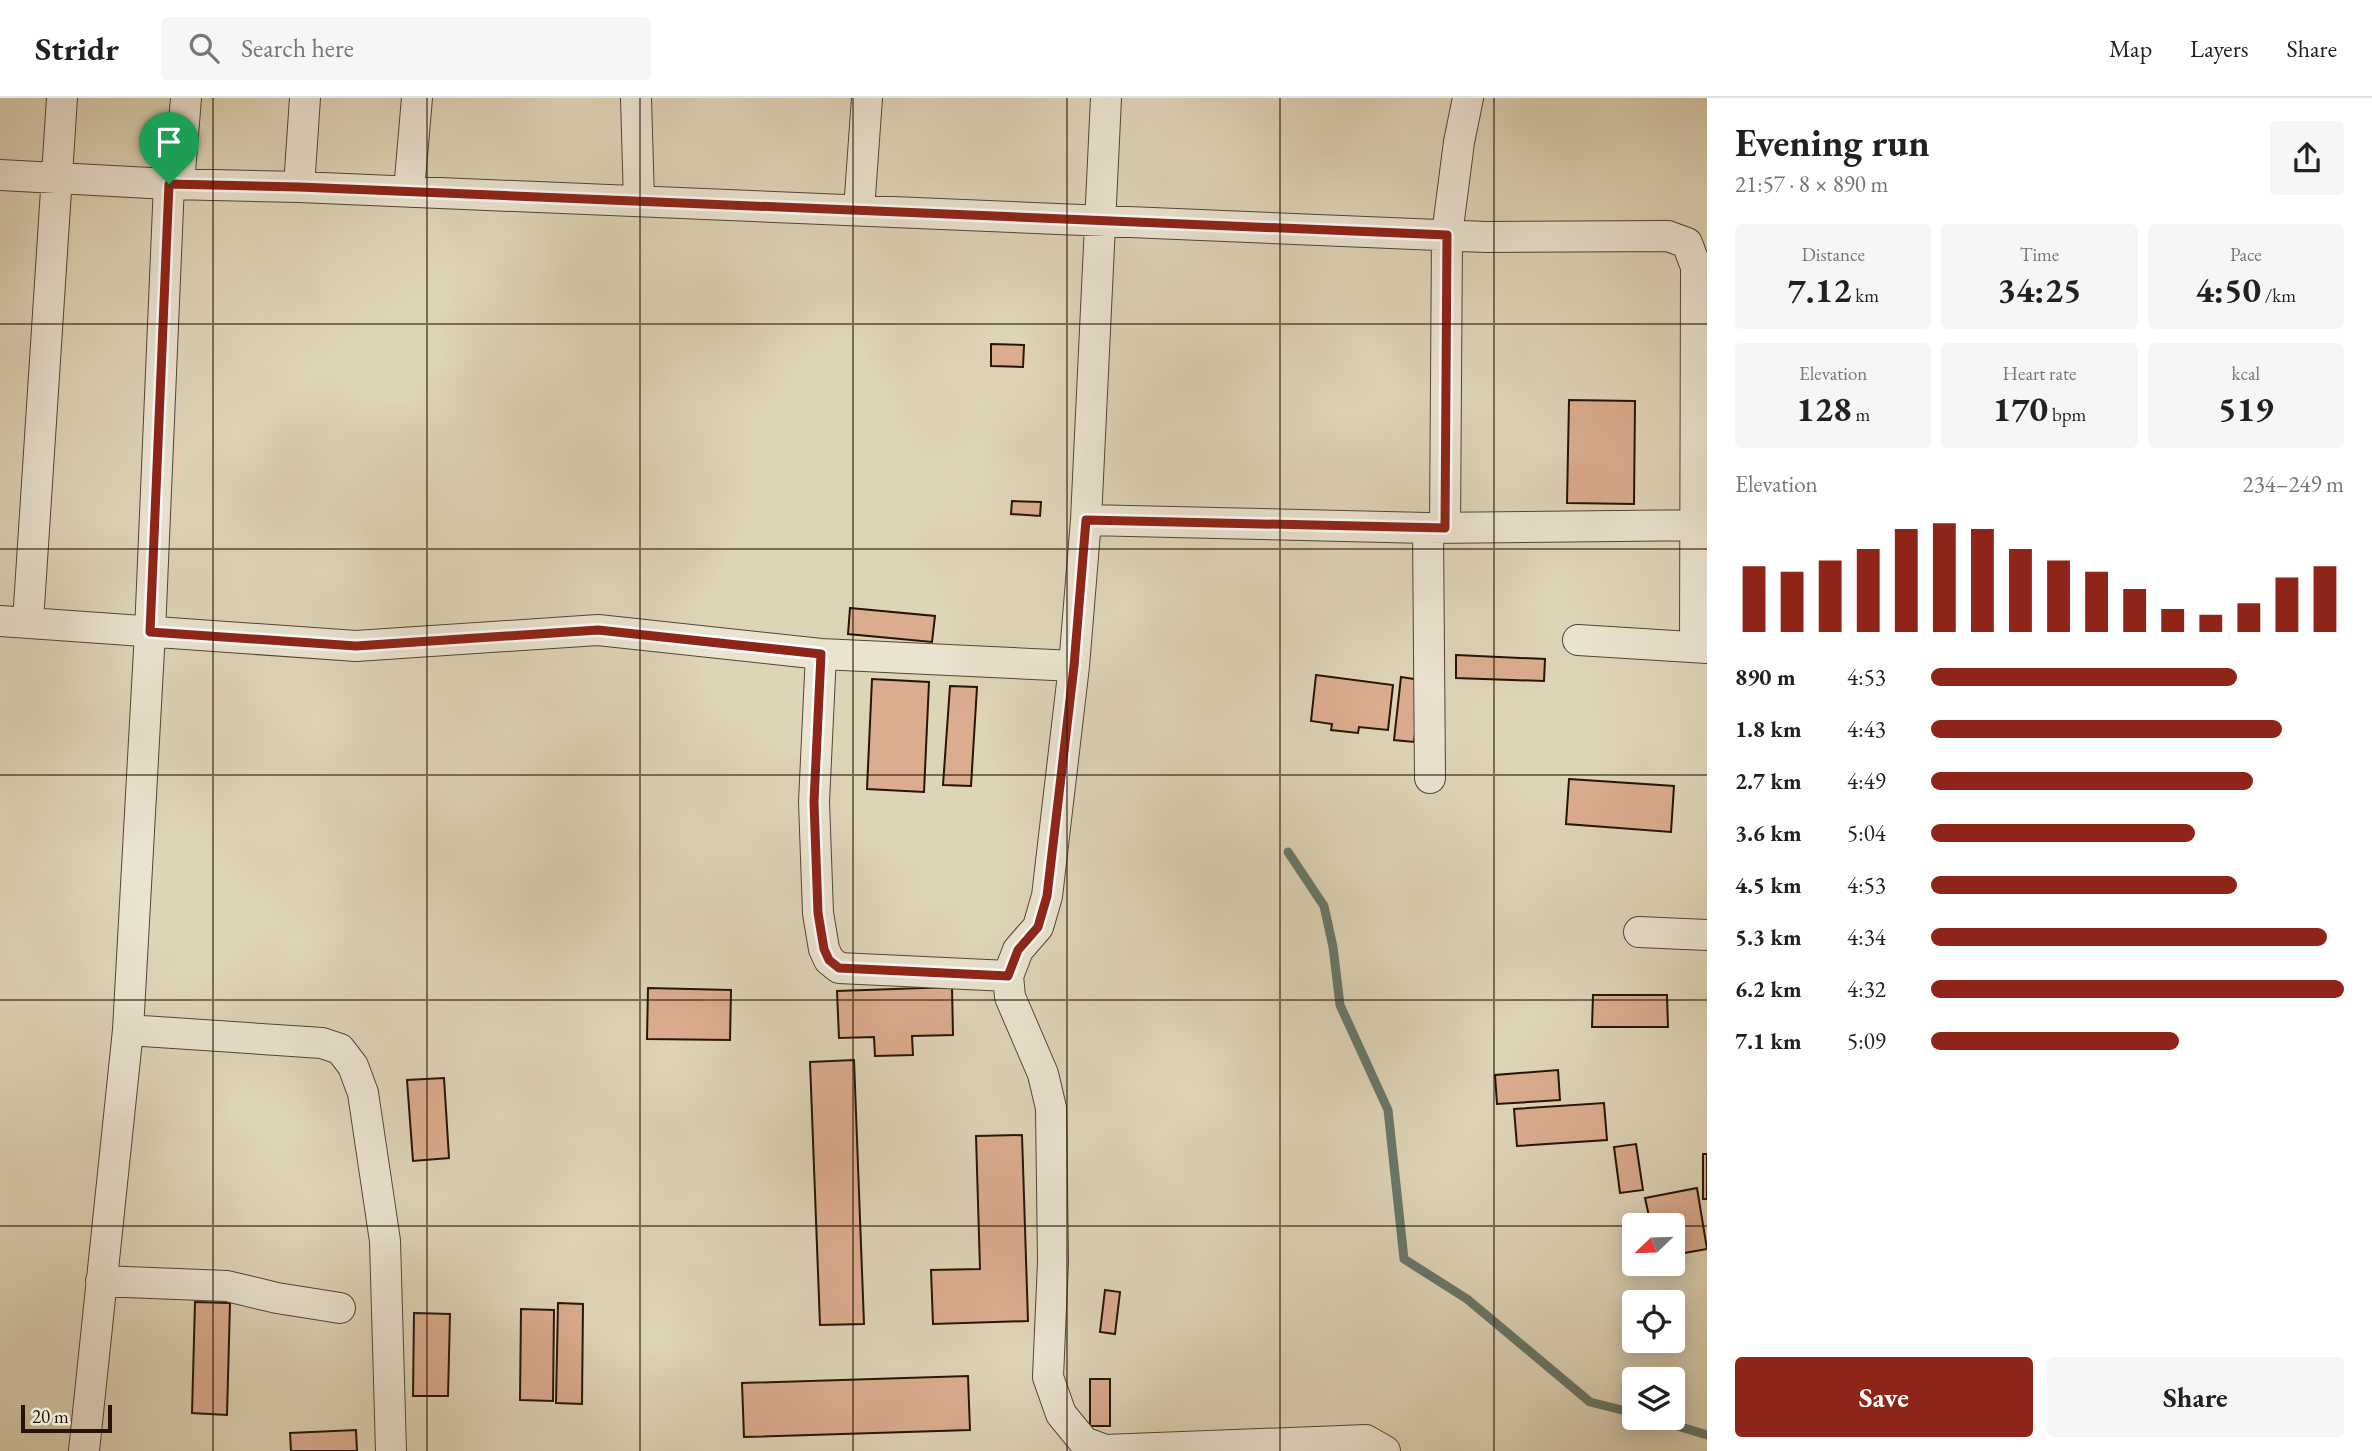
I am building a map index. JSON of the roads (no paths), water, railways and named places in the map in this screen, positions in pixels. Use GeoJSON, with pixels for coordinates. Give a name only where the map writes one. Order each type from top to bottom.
{"type":"FeatureCollection","features":[{"type":"Feature","properties":{"kind":"street"},"geometry":{"type":"LineString","coordinates":[[62,98],[14,622],[356,646],[598,630],[821,654],[1074,666]]}},
{"type":"Feature","properties":{"kind":"street"},"geometry":{"type":"LineString","coordinates":[[84,1451],[128,1030],[174,184],[186,98]]}},
{"type":"Feature","properties":{"kind":"street"},"geometry":{"type":"LineString","coordinates":[[299,187],[305,98]]}},
{"type":"Feature","properties":{"kind":"street"},"geometry":{"type":"LineString","coordinates":[[409,191],[416,98]]}},
{"type":"Feature","properties":{"kind":"street"},"geometry":{"type":"LineString","coordinates":[[636,98],[639,201]]}},
{"type":"Feature","properties":{"kind":"street"},"geometry":{"type":"LineString","coordinates":[[859,210],[867,98]]}},
{"type":"Feature","properties":{"kind":"street"},"geometry":{"type":"LineString","coordinates":[[1106,98],[1086,520],[1074,666],[1047,896],[1038,927],[1018,950],[1008,976],[1010,998],[1043,1074],[1051,1108],[1053,1262],[1048,1377],[1061,1414],[1084,1442],[1105,1450],[1366,1440],[1385,1451]]}},
{"type":"Feature","properties":{"kind":"street"},"geometry":{"type":"LineString","coordinates":[[1430,778],[1447,235],[1459,142],[1468,98]]}},
{"type":"Feature","properties":{"kind":"street"},"geometry":{"type":"LineString","coordinates":[[0,175],[1447,235],[1668,236],[1687,243],[1696,267],[1701,648],[1578,640]]}},
{"type":"Feature","properties":{"kind":"street"},"geometry":{"type":"LineString","coordinates":[[1086,520],[1436,528],[1701,526]]}},
{"type":"Feature","properties":{"kind":"street"},"geometry":{"type":"LineString","coordinates":[[821,654],[814,802],[818,913],[824,949],[829,960],[839,968],[1008,976]]}},
{"type":"Feature","properties":{"kind":"street"},"geometry":{"type":"LineString","coordinates":[[1639,932],[1707,935]]}},
{"type":"Feature","properties":{"kind":"street"},"geometry":{"type":"LineString","coordinates":[[128,1030],[322,1043],[340,1049],[353,1066],[363,1093],[384,1241],[391,1451]]}},
{"type":"Feature","properties":{"kind":"street"},"geometry":{"type":"LineString","coordinates":[[102,1280],[227,1286],[277,1298],[340,1308]]}},
{"type":"Feature","properties":{"kind":"waterway"},"geometry":{"type":"LineString","coordinates":[[1288,852],[1324,906],[1333,947],[1340,1005],[1388,1110],[1404,1259],[1467,1299],[1590,1402],[1622,1410]]}},
{"type":"Feature","properties":{"kind":"waterway"},"geometry":{"type":"LineString","coordinates":[[1685,1428],[1707,1435]]}}]}
